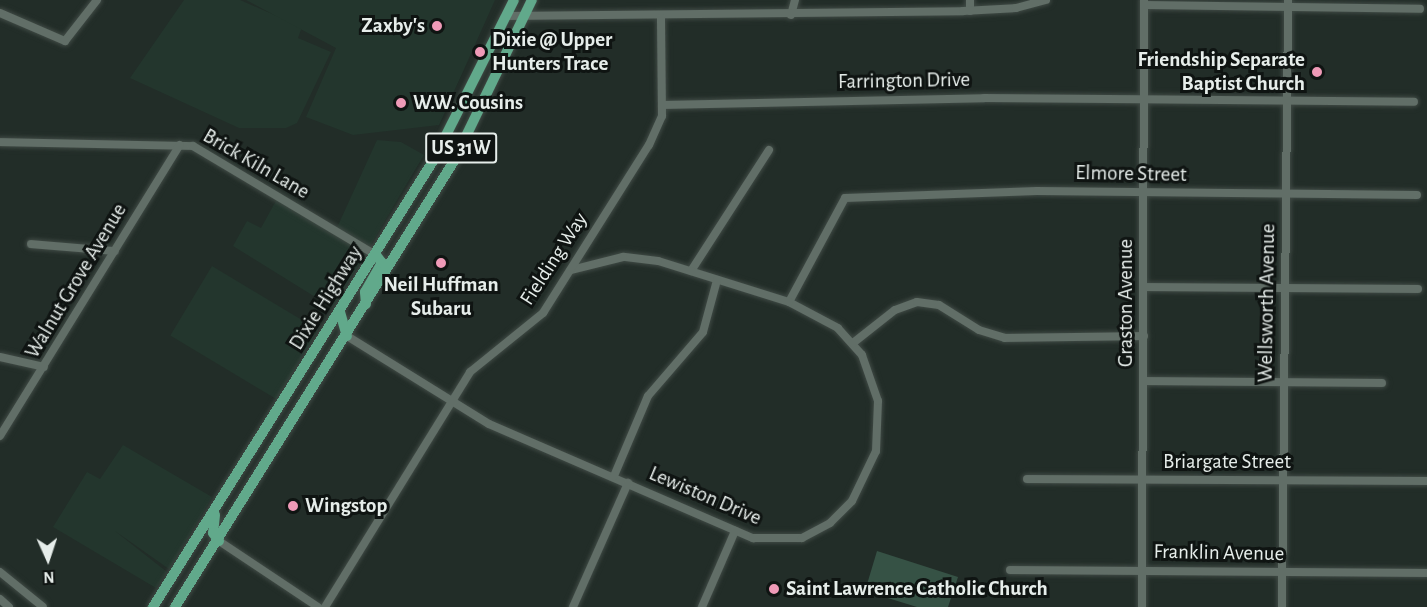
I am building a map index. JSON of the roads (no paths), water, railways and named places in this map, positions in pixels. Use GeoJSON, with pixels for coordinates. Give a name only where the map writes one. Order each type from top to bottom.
{"type":"FeatureCollection","features":[{"type":"Feature","properties":{"kind":"main road","name":"Dixie Highway"},"geometry":{"type":"LineString","coordinates":[[153,607],[215,514],[376,255],[457,119],[514,0]]}},
{"type":"Feature","properties":{"kind":"main road","name":"Dixie Highway"},"geometry":{"type":"LineString","coordinates":[[175,607],[347,336],[471,131],[526,18],[532,0]]}},
{"type":"Feature","properties":{"kind":"main road"},"geometry":{"type":"LineString","coordinates":[[366,304],[365,292],[382,262],[376,255]]}},
{"type":"Feature","properties":{"kind":"main road"},"geometry":{"type":"LineString","coordinates":[[340,312],[347,336]]}},
{"type":"Feature","properties":{"kind":"main road"},"geometry":{"type":"LineString","coordinates":[[215,514],[213,533],[219,541]]}},
{"type":"Feature","properties":{"kind":"street"},"geometry":{"type":"LineString","coordinates":[[0,13],[65,41],[98,0]]}},
{"type":"Feature","properties":{"kind":"street"},"geometry":{"type":"LineString","coordinates":[[791,15],[795,0]]}},
{"type":"Feature","properties":{"kind":"street"},"geometry":{"type":"LineString","coordinates":[[970,0],[970,11]]}},
{"type":"Feature","properties":{"kind":"street"},"geometry":{"type":"LineString","coordinates":[[507,16],[661,18],[970,11],[1046,0]]}},
{"type":"Feature","properties":{"kind":"street"},"geometry":{"type":"LineString","coordinates":[[1145,3],[1288,3],[1420,9]]}},
{"type":"Feature","properties":{"kind":"street","name":"Graston Avenue"},"geometry":{"type":"LineString","coordinates":[[1142,607],[1145,3]]}},
{"type":"Feature","properties":{"kind":"street","name":"Wellsworth Avenue"},"geometry":{"type":"LineString","coordinates":[[1282,607],[1288,3]]}},
{"type":"Feature","properties":{"kind":"street","name":"Fielding Way"},"geometry":{"type":"LineString","coordinates":[[325,607],[451,402],[484,357],[535,322],[571,270],[655,135],[662,105],[661,18]]}},
{"type":"Feature","properties":{"kind":"street","name":"Farrington Drive"},"geometry":{"type":"LineString","coordinates":[[662,105],[1146,99],[1414,102]]}},
{"type":"Feature","properties":{"kind":"street","name":"Brick Kiln Lane"},"geometry":{"type":"LineString","coordinates":[[0,142],[180,144],[224,162],[376,255]]}},
{"type":"Feature","properties":{"kind":"street","name":"Walnut Grove Avenue"},"geometry":{"type":"LineString","coordinates":[[0,436],[180,144]]}},
{"type":"Feature","properties":{"kind":"street"},"geometry":{"type":"LineString","coordinates":[[691,271],[769,150]]}},
{"type":"Feature","properties":{"kind":"street","name":"Elmore Street"},"geometry":{"type":"LineString","coordinates":[[789,302],[845,198],[1145,192],[1417,195]]}},
{"type":"Feature","properties":{"kind":"street"},"geometry":{"type":"LineString","coordinates":[[31,244],[115,251]]}},
{"type":"Feature","properties":{"kind":"street","name":"Lewiston Drive"},"geometry":{"type":"LineString","coordinates":[[347,336],[489,424],[614,476],[735,531],[765,541],[802,538],[839,516],[862,488],[876,451],[878,401],[871,373],[853,343],[826,319],[789,302],[691,271],[623,257],[571,270]]}},
{"type":"Feature","properties":{"kind":"street"},"geometry":{"type":"LineString","coordinates":[[614,476],[648,396],[703,332],[717,280]]}},
{"type":"Feature","properties":{"kind":"street"},"geometry":{"type":"LineString","coordinates":[[1144,287],[1418,289]]}},
{"type":"Feature","properties":{"kind":"street"},"geometry":{"type":"LineString","coordinates":[[853,343],[895,310],[917,302],[939,306],[979,330],[1005,338],[1144,336]]}},
{"type":"Feature","properties":{"kind":"street"},"geometry":{"type":"LineString","coordinates":[[0,357],[44,367]]}},
{"type":"Feature","properties":{"kind":"street"},"geometry":{"type":"LineString","coordinates":[[1144,381],[1382,383]]}},
{"type":"Feature","properties":{"kind":"street","name":"Briargate Street"},"geometry":{"type":"LineString","coordinates":[[1027,479],[1427,482]]}},
{"type":"Feature","properties":{"kind":"street"},"geometry":{"type":"LineString","coordinates":[[573,607],[628,483]]}},
{"type":"Feature","properties":{"kind":"street"},"geometry":{"type":"LineString","coordinates":[[702,607],[735,531]]}},
{"type":"Feature","properties":{"kind":"street"},"geometry":{"type":"LineString","coordinates":[[219,541],[318,607]]}},
{"type":"Feature","properties":{"kind":"street","name":"Franklin Avenue"},"geometry":{"type":"LineString","coordinates":[[1010,570],[1427,573]]}},
{"type":"Feature","properties":{"kind":"street"},"geometry":{"type":"LineString","coordinates":[[0,572],[43,607]]}},
{"type":"Feature","properties":{"kind":"street"},"geometry":{"type":"LineString","coordinates":[[0,599],[9,607]]}},
{"type":"Feature","properties":{"kind":"place","name":"Zaxby's"},"geometry":{"type":"Point","coordinates":[437,26]}},
{"type":"Feature","properties":{"kind":"place","name":"Dixie @ Upper Hunters Trace"},"geometry":{"type":"Point","coordinates":[480,52]}},
{"type":"Feature","properties":{"kind":"place","name":"Friendship Separate Baptist Church"},"geometry":{"type":"Point","coordinates":[1317,72]}},
{"type":"Feature","properties":{"kind":"place","name":"W.W. Cousins"},"geometry":{"type":"Point","coordinates":[401,103]}},
{"type":"Feature","properties":{"kind":"place","name":"Neil Huffman Subaru"},"geometry":{"type":"Point","coordinates":[441,263]}},
{"type":"Feature","properties":{"kind":"place","name":"Wingstop"},"geometry":{"type":"Point","coordinates":[293,506]}},
{"type":"Feature","properties":{"kind":"place","name":"Saint Lawrence Catholic Church"},"geometry":{"type":"Point","coordinates":[774,589]}}]}
